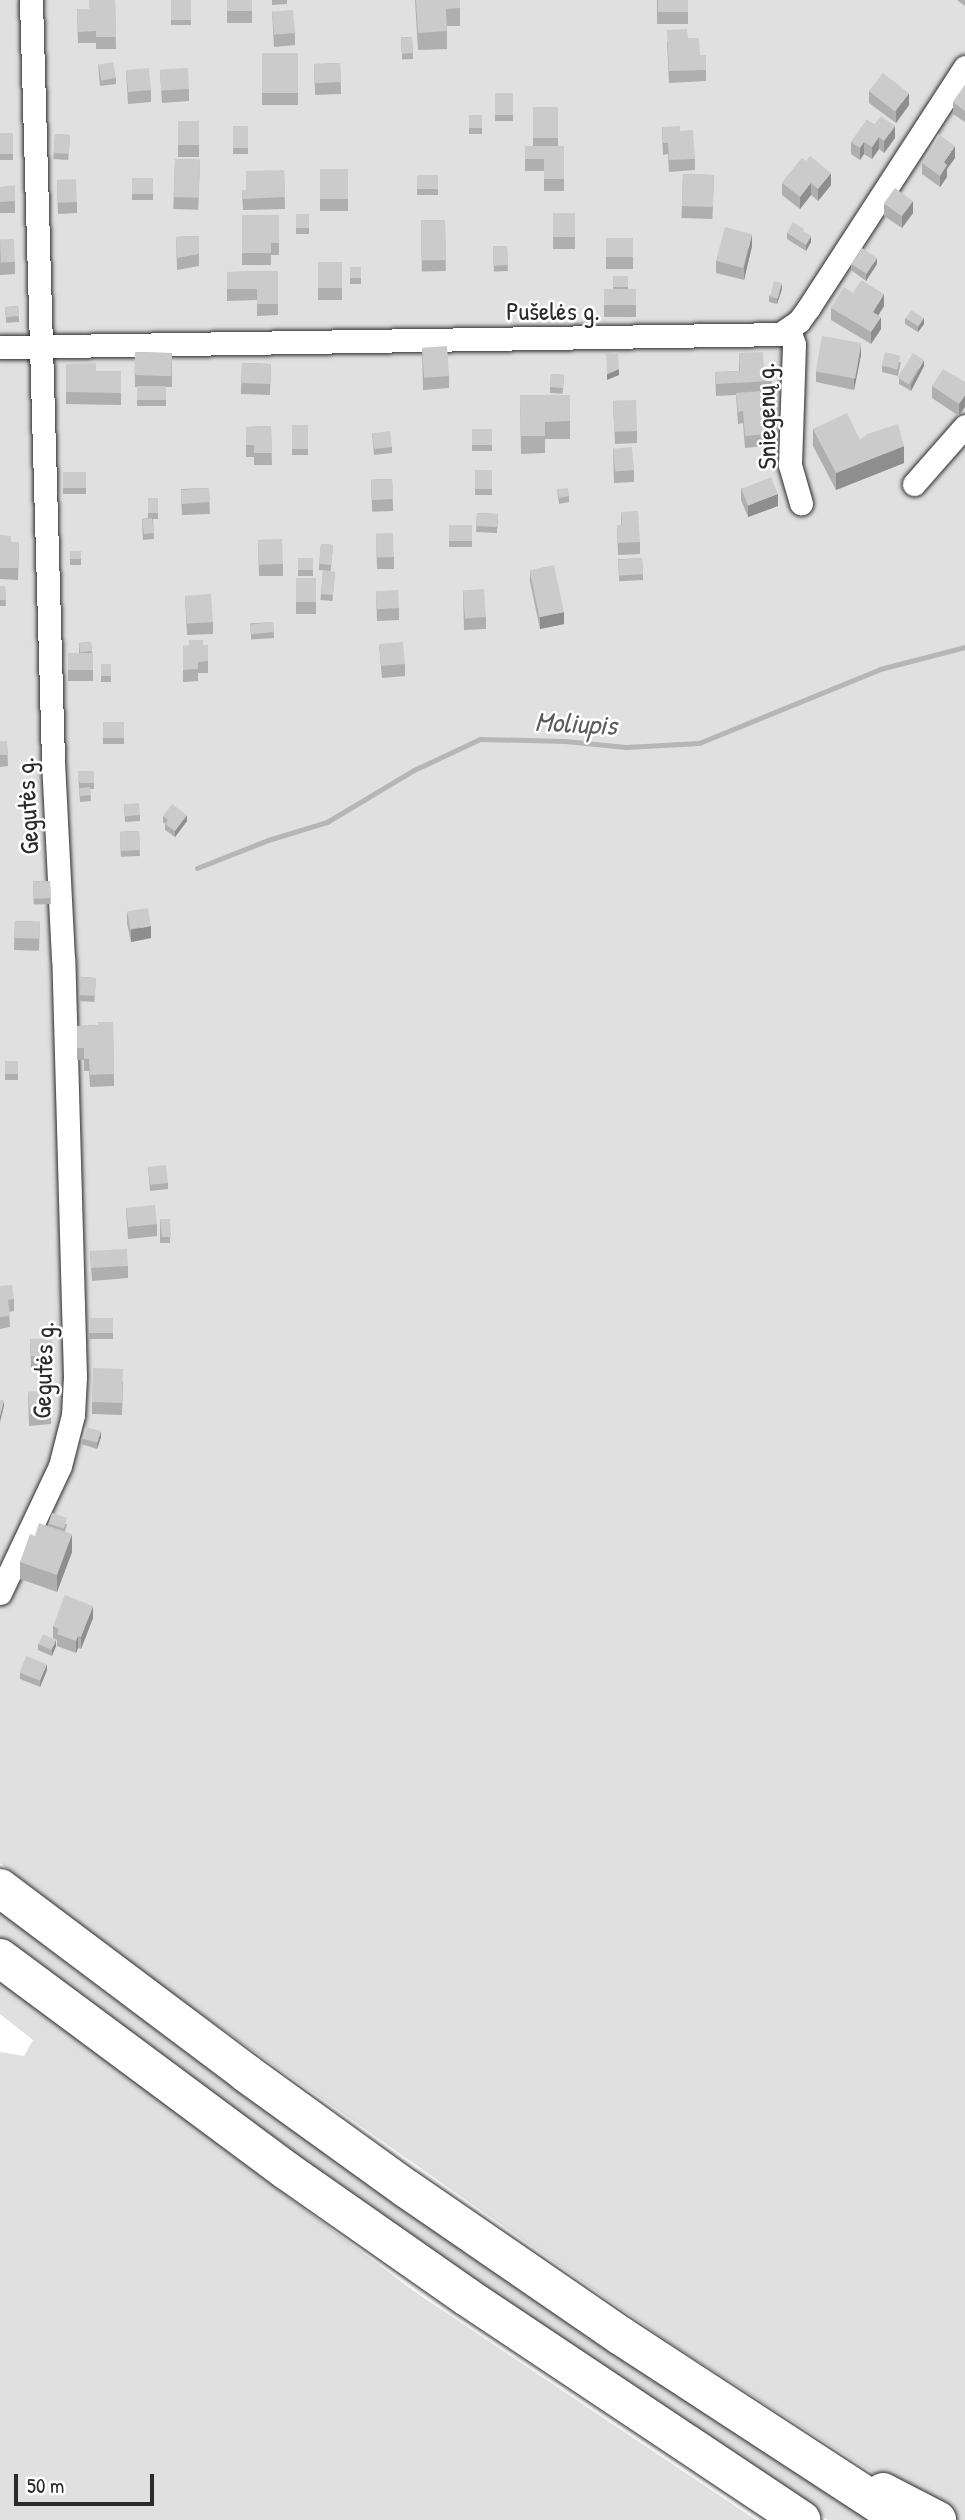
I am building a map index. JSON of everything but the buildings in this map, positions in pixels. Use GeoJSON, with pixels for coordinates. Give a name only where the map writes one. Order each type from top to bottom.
{"type":"FeatureCollection","features":[{"type":"Feature","properties":{"kind":"highway"},"geometry":{"type":"LineString","coordinates":[[0,1888],[246,2073],[407,2189],[903,2520]]}},
{"type":"Feature","properties":{"kind":"highway"},"geometry":{"type":"LineString","coordinates":[[0,1958],[287,2171],[422,2266],[706,2459],[801,2520]]}},
{"type":"Feature","properties":{"kind":"highway"},"geometry":{"type":"LineString","coordinates":[[793,2449],[937,2520]]}},
{"type":"Feature","properties":{"kind":"street","name":"Gegutės g."},"geometry":{"type":"LineString","coordinates":[[0,1594],[60,1466],[73,1415],[75,1377],[64,973],[53,760],[31,0]]}},
{"type":"Feature","properties":{"kind":"street"},"geometry":{"type":"LineString","coordinates":[[789,329],[809,307],[965,67]]}},
{"type":"Feature","properties":{"kind":"street","name":"Pušelės g."},"geometry":{"type":"LineString","coordinates":[[0,347],[751,337],[780,334],[789,329]]}},
{"type":"Feature","properties":{"kind":"street","name":"Sniegenų g."},"geometry":{"type":"LineString","coordinates":[[789,329],[793,344],[790,465],[801,503]]}},
{"type":"Feature","properties":{"kind":"street"},"geometry":{"type":"LineString","coordinates":[[914,484],[965,426]]}},
{"type":"Feature","properties":{"kind":"shaded area"},"geometry":{"type":"Polygon","coordinates":[[[0,0],[965,0],[965,2520],[955,2520],[875,2474],[667,2341],[151,1979],[0,1863],[0,0]]]}},
{"type":"Feature","properties":{"kind":"shaded area"},"geometry":{"type":"Polygon","coordinates":[[[0,1903],[881,2520],[828,2520],[557,2342],[103,2017],[0,1938],[0,1903]]]}},
{"type":"Feature","properties":{"kind":"shaded area"},"geometry":{"type":"Polygon","coordinates":[[[0,1980],[415,2292],[756,2520],[0,2520],[0,2052],[24,2056],[33,2040],[0,2014],[0,1980]]]}},
{"type":"Feature","properties":{"kind":"waterway","name":"Moliupis"},"geometry":{"type":"LineString","coordinates":[[197,868],[268,840],[327,822],[414,770],[480,739],[565,741],[626,747],[699,743],[880,669],[965,647]]}}]}
